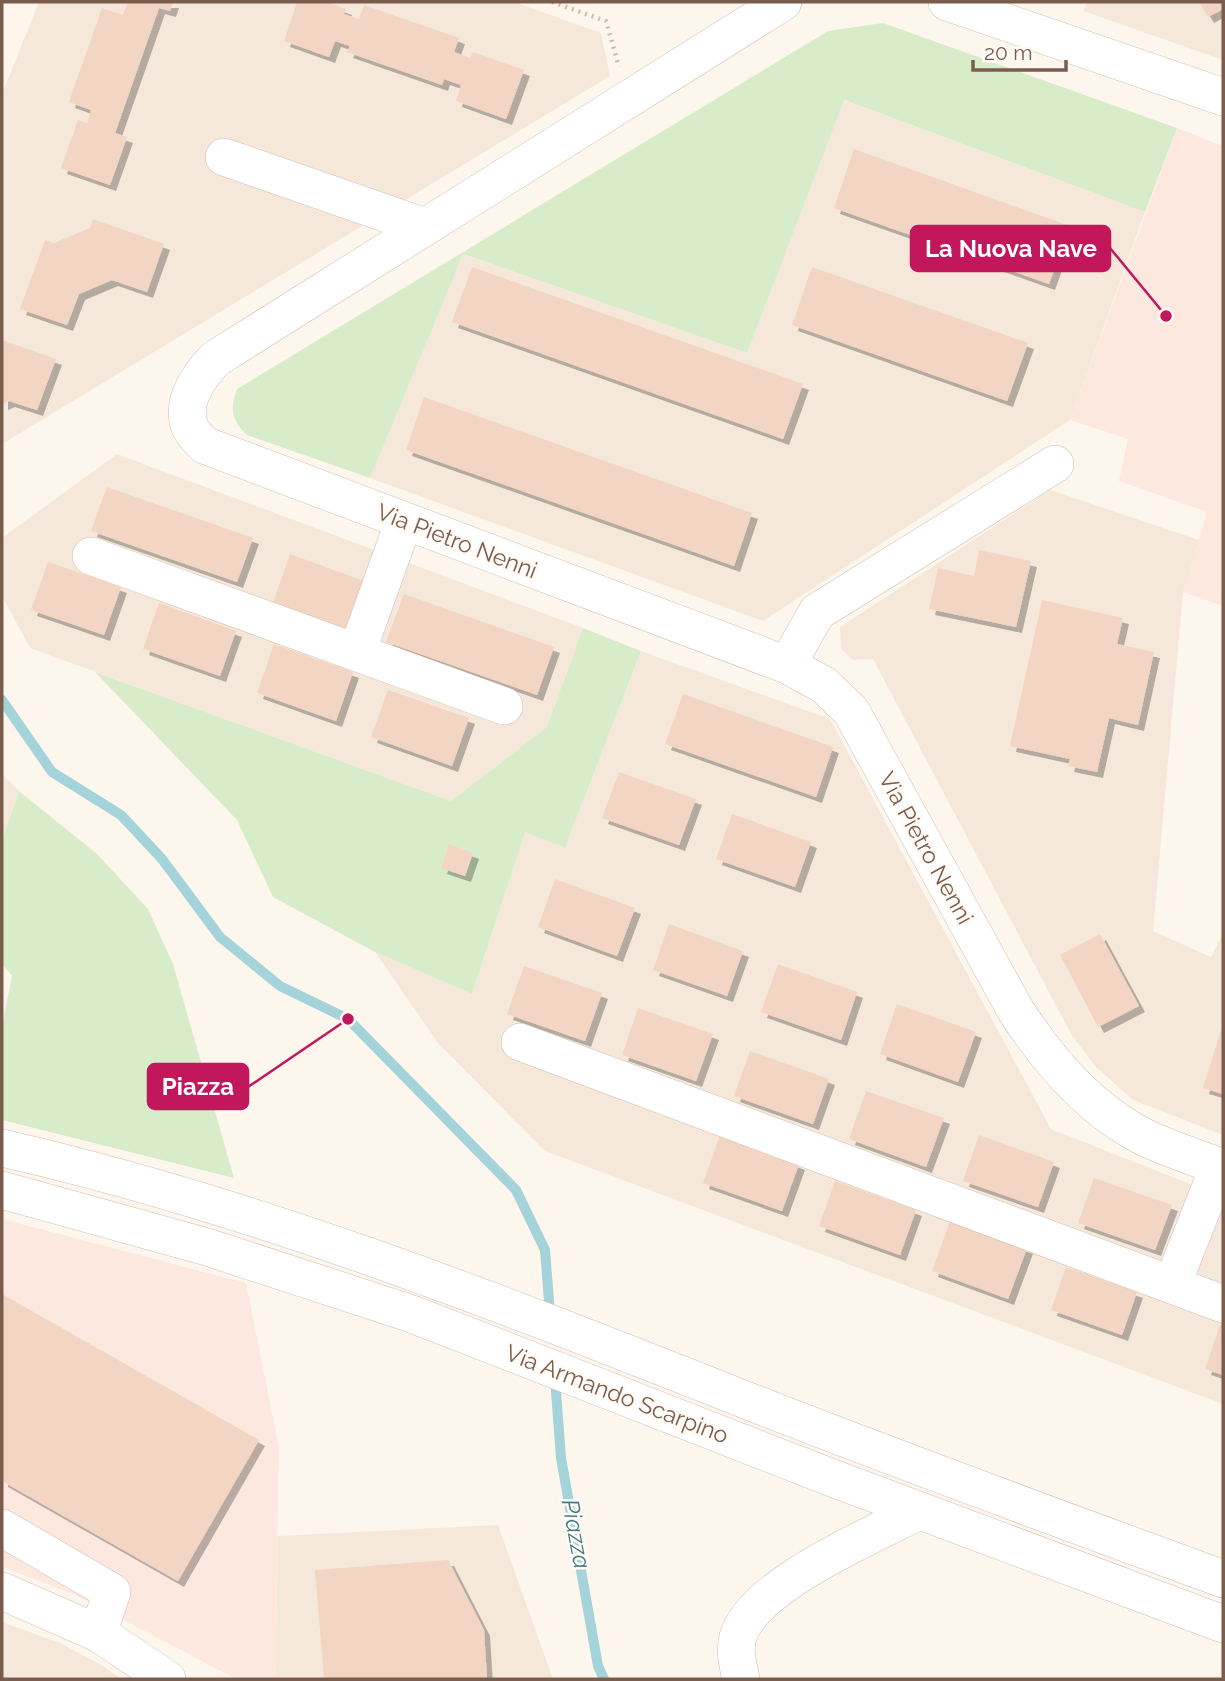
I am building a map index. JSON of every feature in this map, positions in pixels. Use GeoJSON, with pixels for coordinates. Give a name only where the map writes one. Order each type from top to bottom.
{"type":"FeatureCollection","features":[{"type":"Feature","properties":{"kind":"street","name":"Via Pietro Nenni"},"geometry":{"type":"LineString","coordinates":[[783,2],[215,359],[195,381],[189,404],[189,426],[204,445],[787,665],[824,685],[851,711],[1016,1011],[1037,1044],[1104,1112],[1135,1132],[1221,1167]]}},
{"type":"Feature","properties":{"kind":"street"},"geometry":{"type":"LineString","coordinates":[[947,2],[1223,97]]}},
{"type":"Feature","properties":{"kind":"street"},"geometry":{"type":"LineString","coordinates":[[224,157],[425,227]]}},
{"type":"Feature","properties":{"kind":"street"},"geometry":{"type":"LineString","coordinates":[[787,665],[817,612],[1055,464]]}},
{"type":"Feature","properties":{"kind":"street"},"geometry":{"type":"LineString","coordinates":[[357,652],[404,521]]}},
{"type":"Feature","properties":{"kind":"street"},"geometry":{"type":"LineString","coordinates":[[91,556],[504,706]]}},
{"type":"Feature","properties":{"kind":"street"},"geometry":{"type":"LineString","coordinates":[[520,1042],[1223,1304]]}},
{"type":"Feature","properties":{"kind":"street","name":"Via Armando Scarpino"},"geometry":{"type":"LineString","coordinates":[[2,1148],[219,1206],[426,1275],[850,1441],[1223,1579]]}},
{"type":"Feature","properties":{"kind":"street"},"geometry":{"type":"LineString","coordinates":[[1172,1285],[1221,1167]]}},
{"type":"Feature","properties":{"kind":"street","name":"Via Armando Scarpino"},"geometry":{"type":"LineString","coordinates":[[2,1190],[207,1247],[412,1314],[919,1511],[1223,1624]]}},
{"type":"Feature","properties":{"kind":"street"},"geometry":{"type":"LineString","coordinates":[[741,1679],[736,1652],[738,1636],[767,1596],[806,1571],[919,1511]]}},
{"type":"Feature","properties":{"kind":"street"},"geometry":{"type":"LineString","coordinates":[[2,1528],[112,1592],[98,1633]]}},
{"type":"Feature","properties":{"kind":"street"},"geometry":{"type":"LineString","coordinates":[[2,1591],[98,1633],[167,1679]]}},
{"type":"Feature","properties":{"kind":"path"},"geometry":{"type":"LineString","coordinates":[[552,2],[606,20],[628,98]]}},
{"type":"Feature","properties":{"kind":"shaded area"},"geometry":{"type":"Polygon","coordinates":[[[39,2],[514,2],[601,33],[610,76],[2,444],[2,94],[39,2]]]}},
{"type":"Feature","properties":{"kind":"shaded area"},"geometry":{"type":"Polygon","coordinates":[[[1087,2],[1223,2],[1223,60],[1083,11],[1087,2]]]}},
{"type":"Feature","properties":{"kind":"shaded area"},"geometry":{"type":"Polygon","coordinates":[[[843,100],[1145,212],[1070,420],[763,621],[370,478],[462,254],[747,353],[843,100]]]}},
{"type":"Feature","properties":{"kind":"shaded area"},"geometry":{"type":"Polygon","coordinates":[[[1177,128],[1223,146],[1223,606],[1183,592],[1207,512],[1119,481],[1128,439],[1070,420],[1177,128]]]}},
{"type":"Feature","properties":{"kind":"shaded area"},"geometry":{"type":"Polygon","coordinates":[[[117,454],[583,628],[547,727],[451,801],[30,648],[2,596],[2,538],[117,454]]]}},
{"type":"Feature","properties":{"kind":"shaded area"},"geometry":{"type":"Polygon","coordinates":[[[1050,490],[1199,540],[1183,592],[1153,931],[1211,957],[1223,933],[1223,1135],[1133,1100],[1096,1067],[1071,1034],[873,659],[853,660],[841,649],[840,627],[1050,490]]]}},
{"type":"Feature","properties":{"kind":"shaded area"},"geometry":{"type":"Polygon","coordinates":[[[641,651],[830,719],[1051,1129],[1223,1197],[1223,1404],[545,1151],[438,1043],[375,952],[472,994],[525,831],[565,848],[641,651]]]}},
{"type":"Feature","properties":{"kind":"shaded area"},"geometry":{"type":"Polygon","coordinates":[[[2,774],[19,791],[2,841],[2,774]]]}},
{"type":"Feature","properties":{"kind":"shaded area"},"geometry":{"type":"Polygon","coordinates":[[[2,1219],[246,1283],[279,1448],[275,1679],[236,1679],[76,1595],[2,1567],[2,1219]]]}},
{"type":"Feature","properties":{"kind":"shaded area"},"geometry":{"type":"Polygon","coordinates":[[[498,1525],[553,1679],[275,1679],[278,1536],[498,1525]]]}},
{"type":"Feature","properties":{"kind":"shaded area"},"geometry":{"type":"Polygon","coordinates":[[[2,1622],[60,1643],[121,1679],[2,1679],[2,1622]]]}},
{"type":"Feature","properties":{"kind":"green space"},"geometry":{"type":"Polygon","coordinates":[[[883,23],[1177,128],[1145,212],[844,100],[747,353],[463,254],[370,478],[247,435],[238,424],[233,414],[237,389],[828,31],[883,23]]]}},
{"type":"Feature","properties":{"kind":"green space"},"geometry":{"type":"Polygon","coordinates":[[[583,628],[641,651],[565,848],[525,832],[472,994],[375,952],[273,897],[237,820],[95,672],[451,801],[547,727],[583,628]]]}},
{"type":"Feature","properties":{"kind":"green space"},"geometry":{"type":"Polygon","coordinates":[[[19,791],[97,854],[148,909],[173,964],[234,1178],[2,1120],[2,1026],[12,976],[2,964],[2,841],[19,791]]]}},
{"type":"Feature","properties":{"kind":"building"},"geometry":{"type":"Polygon","coordinates":[[[128,2],[173,2],[170,11],[159,8],[115,133],[127,137],[110,185],[61,168],[78,120],[87,123],[91,110],[69,102],[102,8],[123,15],[128,2]]]}},
{"type":"Feature","properties":{"kind":"building"},"geometry":{"type":"Polygon","coordinates":[[[297,2],[327,2],[346,9],[344,14],[359,19],[364,5],[459,38],[454,52],[470,58],[473,52],[524,70],[506,119],[456,101],[461,85],[444,79],[442,85],[347,52],[350,46],[335,41],[329,57],[284,41],[297,2]]]}},
{"type":"Feature","properties":{"kind":"building"},"geometry":{"type":"Polygon","coordinates":[[[1199,2],[1223,2],[1223,9],[1208,17],[1199,2]]]}},
{"type":"Feature","properties":{"kind":"building"},"geometry":{"type":"Polygon","coordinates":[[[854,149],[1070,226],[1049,284],[834,208],[854,149]]]}},
{"type":"Feature","properties":{"kind":"building"},"geometry":{"type":"Polygon","coordinates":[[[93,219],[164,244],[147,292],[112,280],[79,294],[67,325],[20,309],[45,240],[54,243],[90,228],[93,219]]]}},
{"type":"Feature","properties":{"kind":"building"},"geometry":{"type":"Polygon","coordinates":[[[472,267],[803,384],[783,439],[452,322],[472,267]]]}},
{"type":"Feature","properties":{"kind":"building"},"geometry":{"type":"Polygon","coordinates":[[[812,267],[1028,343],[1007,401],[792,325],[812,267]]]}},
{"type":"Feature","properties":{"kind":"building"},"geometry":{"type":"Polygon","coordinates":[[[2,340],[56,359],[37,410],[9,401],[2,404],[2,340]]]}},
{"type":"Feature","properties":{"kind":"building"},"geometry":{"type":"Polygon","coordinates":[[[424,397],[752,513],[734,566],[406,450],[424,397]]]}},
{"type":"Feature","properties":{"kind":"building"},"geometry":{"type":"Polygon","coordinates":[[[107,487],[253,538],[237,582],[91,531],[107,487]]]}},
{"type":"Feature","properties":{"kind":"building"},"geometry":{"type":"Polygon","coordinates":[[[979,550],[1031,561],[1016,627],[929,609],[938,568],[974,576],[979,550]]]}},
{"type":"Feature","properties":{"kind":"building"},"geometry":{"type":"Polygon","coordinates":[[[290,554],[364,581],[346,629],[273,603],[290,554]]]}},
{"type":"Feature","properties":{"kind":"building"},"geometry":{"type":"Polygon","coordinates":[[[48,562],[121,587],[104,635],[31,610],[48,562]]]}},
{"type":"Feature","properties":{"kind":"building"},"geometry":{"type":"Polygon","coordinates":[[[404,594],[554,647],[537,695],[386,642],[404,594]]]}},
{"type":"Feature","properties":{"kind":"building"},"geometry":{"type":"Polygon","coordinates":[[[1042,600],[1123,618],[1117,644],[1154,652],[1138,725],[1109,718],[1097,772],[1068,766],[1070,759],[1010,746],[1042,600]]]}},
{"type":"Feature","properties":{"kind":"building"},"geometry":{"type":"Polygon","coordinates":[[[159,603],[236,631],[220,676],[143,649],[159,603]]]}},
{"type":"Feature","properties":{"kind":"building"},"geometry":{"type":"Polygon","coordinates":[[[274,644],[353,672],[336,721],[257,693],[274,644]]]}},
{"type":"Feature","properties":{"kind":"building"},"geometry":{"type":"Polygon","coordinates":[[[388,690],[469,718],[452,766],[371,737],[388,690]]]}},
{"type":"Feature","properties":{"kind":"building"},"geometry":{"type":"Polygon","coordinates":[[[683,694],[833,747],[816,797],[665,744],[683,694]]]}},
{"type":"Feature","properties":{"kind":"building"},"geometry":{"type":"Polygon","coordinates":[[[619,772],[696,799],[679,845],[602,818],[619,772]]]}},
{"type":"Feature","properties":{"kind":"building"},"geometry":{"type":"Polygon","coordinates":[[[732,814],[811,842],[795,887],[716,859],[732,814]]]}},
{"type":"Feature","properties":{"kind":"building"},"geometry":{"type":"Polygon","coordinates":[[[449,844],[473,853],[465,876],[441,868],[449,844]]]}},
{"type":"Feature","properties":{"kind":"building"},"geometry":{"type":"Polygon","coordinates":[[[555,879],[635,908],[617,956],[538,927],[555,879]]]}},
{"type":"Feature","properties":{"kind":"building"},"geometry":{"type":"Polygon","coordinates":[[[669,924],[743,951],[727,996],[653,970],[669,924]]]}},
{"type":"Feature","properties":{"kind":"building"},"geometry":{"type":"Polygon","coordinates":[[[1100,934],[1139,1006],[1098,1027],[1060,955],[1100,934]]]}},
{"type":"Feature","properties":{"kind":"building"},"geometry":{"type":"Polygon","coordinates":[[[778,964],[857,992],[841,1040],[761,1012],[778,964]]]}},
{"type":"Feature","properties":{"kind":"building"},"geometry":{"type":"Polygon","coordinates":[[[524,966],[602,993],[585,1041],[507,1014],[524,966]]]}},
{"type":"Feature","properties":{"kind":"building"},"geometry":{"type":"Polygon","coordinates":[[[897,1004],[976,1032],[958,1082],[880,1054],[897,1004]]]}},
{"type":"Feature","properties":{"kind":"building"},"geometry":{"type":"Polygon","coordinates":[[[638,1008],[713,1034],[696,1081],[622,1055],[638,1008]]]}},
{"type":"Feature","properties":{"kind":"building"},"geometry":{"type":"Polygon","coordinates":[[[1223,1024],[1223,1094],[1203,1088],[1223,1024]]]}},
{"type":"Feature","properties":{"kind":"building"},"geometry":{"type":"Polygon","coordinates":[[[750,1051],[829,1079],[813,1124],[734,1096],[750,1051]]]}},
{"type":"Feature","properties":{"kind":"building"},"geometry":{"type":"Polygon","coordinates":[[[866,1091],[944,1118],[926,1167],[849,1139],[866,1091]]]}},
{"type":"Feature","properties":{"kind":"building"},"geometry":{"type":"Polygon","coordinates":[[[720,1135],[799,1164],[782,1211],[703,1183],[720,1135]]]}},
{"type":"Feature","properties":{"kind":"building"},"geometry":{"type":"Polygon","coordinates":[[[979,1135],[1054,1162],[1038,1207],[963,1181],[979,1135]]]}},
{"type":"Feature","properties":{"kind":"building"},"geometry":{"type":"Polygon","coordinates":[[[1094,1178],[1172,1205],[1155,1250],[1078,1223],[1094,1178]]]}},
{"type":"Feature","properties":{"kind":"building"},"geometry":{"type":"Polygon","coordinates":[[[835,1181],[916,1210],[900,1255],[819,1226],[835,1181]]]}},
{"type":"Feature","properties":{"kind":"building"},"geometry":{"type":"Polygon","coordinates":[[[950,1221],[1027,1248],[1008,1299],[932,1271],[950,1221]]]}},
{"type":"Feature","properties":{"kind":"building"},"geometry":{"type":"Polygon","coordinates":[[[1066,1267],[1137,1292],[1122,1335],[1051,1310],[1066,1267]]]}},
{"type":"Feature","properties":{"kind":"building"},"geometry":{"type":"Polygon","coordinates":[[[2,1294],[259,1440],[178,1581],[2,1481],[2,1294]]]}},
{"type":"Feature","properties":{"kind":"building"},"geometry":{"type":"Polygon","coordinates":[[[1220,1325],[1223,1326],[1223,1375],[1205,1369],[1220,1325]]]}},
{"type":"Feature","properties":{"kind":"building"},"geometry":{"type":"Polygon","coordinates":[[[448,1560],[484,1630],[487,1679],[324,1679],[315,1570],[448,1560]]]}},
{"type":"Feature","properties":{"kind":"waterway","name":"Piazza"},"geometry":{"type":"LineString","coordinates":[[2,700],[52,772],[121,815],[162,859],[220,937],[280,986],[348,1019],[516,1190],[545,1250],[550,1314]]}},
{"type":"Feature","properties":{"kind":"waterway","name":"Piazza"},"geometry":{"type":"LineString","coordinates":[[555,1378],[561,1458],[598,1666],[604,1679]]}},
{"type":"Feature","properties":{"kind":"place","name":"La Nuova Nave"},"geometry":{"type":"Point","coordinates":[1166,316]}},
{"type":"Feature","properties":{"kind":"place","name":"Piazza"},"geometry":{"type":"Point","coordinates":[348,1019]}}]}
